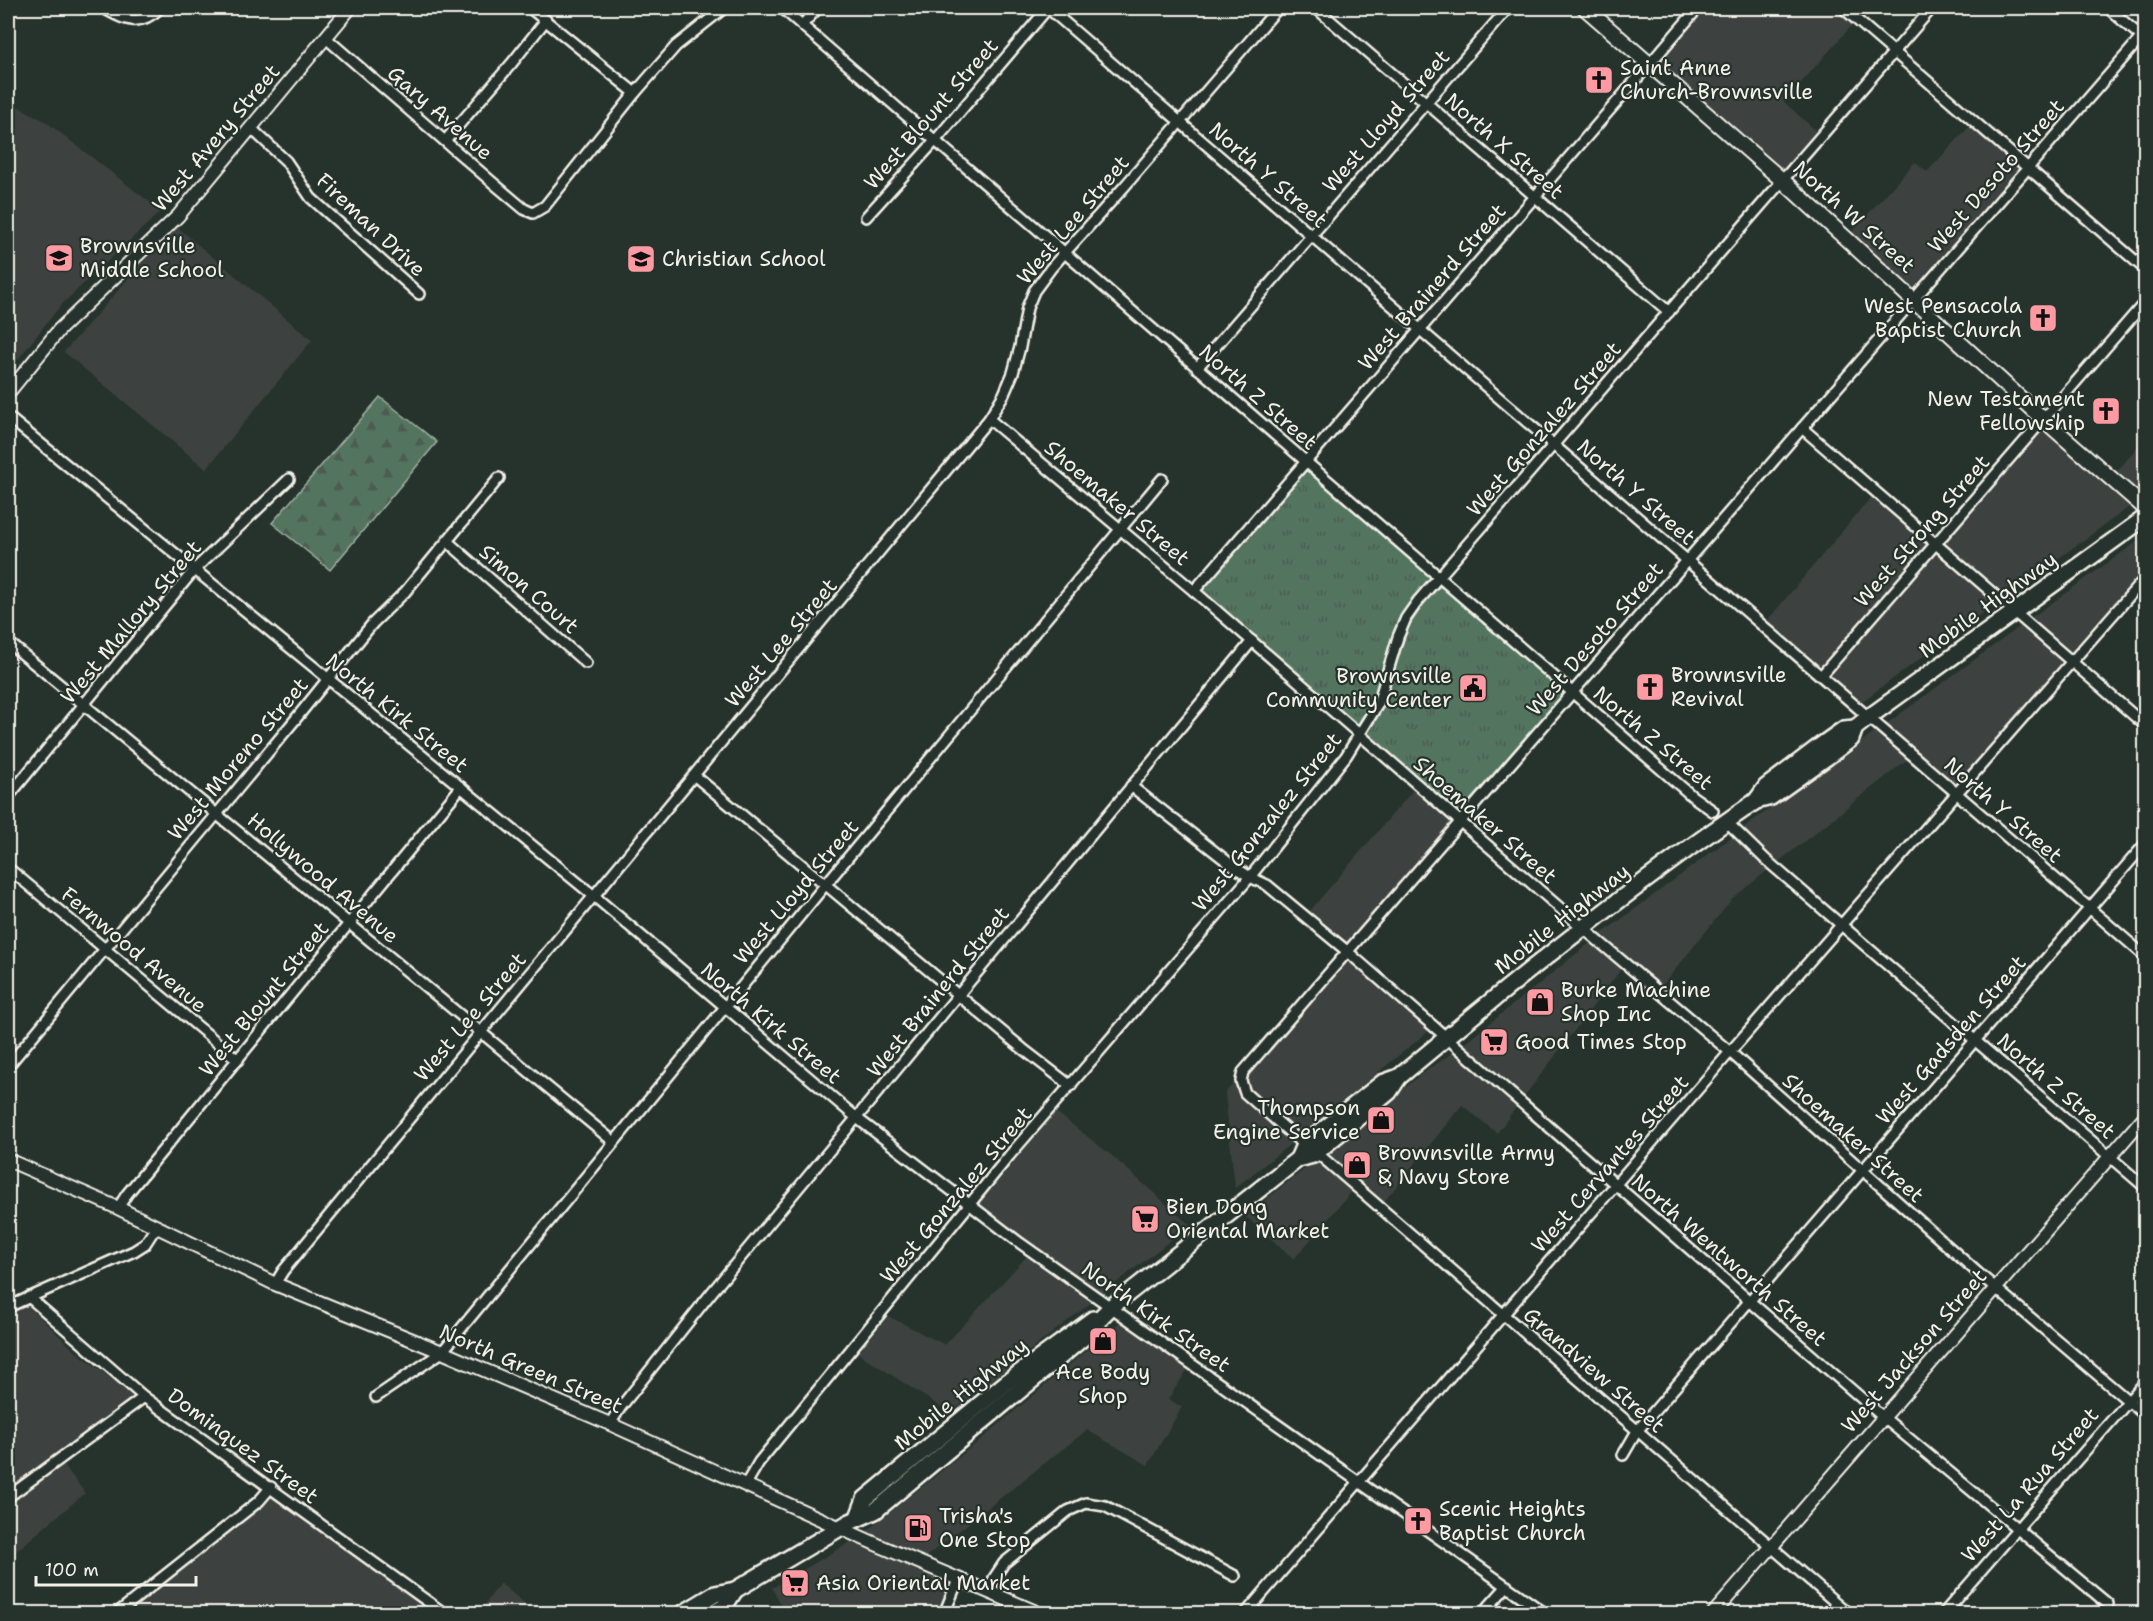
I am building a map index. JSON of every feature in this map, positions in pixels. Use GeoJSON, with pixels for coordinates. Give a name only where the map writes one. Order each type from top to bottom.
{"type":"FeatureCollection","features":[{"type":"Feature","properties":{"kind":"main road","name":"North W Street"},"geometry":{"type":"LineString","coordinates":[[1585,8],[1782,180],[2145,510]]}},
{"type":"Feature","properties":{"kind":"main road","name":"Mobile Highway"},"geometry":{"type":"LineString","coordinates":[[682,1614],[715,1594],[735,1590],[858,1517],[865,1499],[873,1491],[1007,1382],[1090,1320],[1107,1312],[1306,1152],[1382,1083],[1399,1077],[1583,928],[1756,801],[1766,787],[1820,746],[1844,729],[1855,728],[2145,517]]}},
{"type":"Feature","properties":{"kind":"main road","name":"Mobile Highway"},"geometry":{"type":"LineString","coordinates":[[712,1614],[724,1607],[735,1590]]}},
{"type":"Feature","properties":{"kind":"street"},"geometry":{"type":"LineString","coordinates":[[103,8],[131,21],[147,18],[160,8]]}},
{"type":"Feature","properties":{"kind":"street","name":"West Avery Street"},"geometry":{"type":"LineString","coordinates":[[8,393],[59,330],[178,216],[351,8]]}},
{"type":"Feature","properties":{"kind":"street"},"geometry":{"type":"LineString","coordinates":[[530,8],[635,93],[676,46],[724,8]]}},
{"type":"Feature","properties":{"kind":"street","name":"North Z Street"},"geometry":{"type":"LineString","coordinates":[[782,8],[1572,693],[1692,796],[1713,811]]}},
{"type":"Feature","properties":{"kind":"street"},"geometry":{"type":"LineString","coordinates":[[802,25],[818,8]]}},
{"type":"Feature","properties":{"kind":"street","name":"North Y Street"},"geometry":{"type":"LineString","coordinates":[[1048,8],[2145,957]]}},
{"type":"Feature","properties":{"kind":"street","name":"West Blount Street"},"geometry":{"type":"LineString","coordinates":[[866,217],[935,141],[1048,8]]}},
{"type":"Feature","properties":{"kind":"street","name":"West Lee Street"},"geometry":{"type":"LineString","coordinates":[[274,1284],[989,419],[1004,394],[1013,372],[1029,300],[1034,291],[1278,8]]}},
{"type":"Feature","properties":{"kind":"street","name":"North X Street"},"geometry":{"type":"LineString","coordinates":[[1316,8],[1669,312]]}},
{"type":"Feature","properties":{"kind":"street","name":"West Lloyd Street"},"geometry":{"type":"LineString","coordinates":[[1197,368],[1508,8]]}},
{"type":"Feature","properties":{"kind":"street","name":"West Brainerd Street"},"geometry":{"type":"LineString","coordinates":[[1194,591],[1698,8]]}},
{"type":"Feature","properties":{"kind":"street"},"geometry":{"type":"LineString","coordinates":[[1843,8],[2145,270]]}},
{"type":"Feature","properties":{"kind":"street","name":"West Gonzalez Street"},"geometry":{"type":"LineString","coordinates":[[746,1484],[759,1462],[1009,1156],[1250,877],[1346,756],[1378,704],[1403,624],[1418,601],[1932,8]]}},
{"type":"Feature","properties":{"kind":"street"},"geometry":{"type":"LineString","coordinates":[[2108,8],[2144,36]]}},
{"type":"Feature","properties":{"kind":"street"},"geometry":{"type":"LineString","coordinates":[[445,141],[506,72],[546,20]]}},
{"type":"Feature","properties":{"kind":"street","name":"West Desoto Street"},"geometry":{"type":"LineString","coordinates":[[1241,1081],[1243,1072],[2027,166],[2144,36]]}},
{"type":"Feature","properties":{"kind":"street","name":"Gary Avenue"},"geometry":{"type":"LineString","coordinates":[[326,38],[516,202],[533,213],[545,206],[635,93]]}},
{"type":"Feature","properties":{"kind":"street","name":"Fireman Drive"},"geometry":{"type":"LineString","coordinates":[[251,128],[286,161],[311,198],[419,294]]}},
{"type":"Feature","properties":{"kind":"street","name":"West Strong Street"},"geometry":{"type":"LineString","coordinates":[[1821,676],[2145,301]]}},
{"type":"Feature","properties":{"kind":"street","name":"North Kirk Street"},"geometry":{"type":"LineString","coordinates":[[8,417],[594,896],[858,1119],[1107,1312],[1359,1483],[1546,1614]]}},
{"type":"Feature","properties":{"kind":"street","name":"Shoemaker Street"},"geometry":{"type":"LineString","coordinates":[[989,419],[1194,591],[1583,928],[1730,1052],[2145,1416]]}},
{"type":"Feature","properties":{"kind":"street"},"geometry":{"type":"LineString","coordinates":[[1802,428],[2145,726]]}},
{"type":"Feature","properties":{"kind":"street","name":"West Moreno Street"},"geometry":{"type":"LineString","coordinates":[[8,1066],[373,623],[405,592],[499,478]]}},
{"type":"Feature","properties":{"kind":"street","name":"West Mallory Street"},"geometry":{"type":"LineString","coordinates":[[8,797],[194,570],[289,479]]}},
{"type":"Feature","properties":{"kind":"street","name":"West Lloyd Street"},"geometry":{"type":"LineString","coordinates":[[376,1397],[442,1352],[825,884],[1162,479]]}},
{"type":"Feature","properties":{"kind":"street","name":"Simon Court"},"geometry":{"type":"LineString","coordinates":[[448,542],[586,663]]}},
{"type":"Feature","properties":{"kind":"street","name":"West Cervantes Street"},"geometry":{"type":"LineString","coordinates":[[1245,1614],[1840,925],[2145,577]]}},
{"type":"Feature","properties":{"kind":"street","name":"West Brainerd Street"},"geometry":{"type":"LineString","coordinates":[[610,1424],[620,1408],[712,1292],[858,1119],[957,994],[1252,641]]}},
{"type":"Feature","properties":{"kind":"street","name":"Hollywood Avenue"},"geometry":{"type":"LineString","coordinates":[[8,642],[614,1142]]}},
{"type":"Feature","properties":{"kind":"street"},"geometry":{"type":"LineString","coordinates":[[695,776],[1071,1086]]}},
{"type":"Feature","properties":{"kind":"street","name":"North Wentworth Street"},"geometry":{"type":"LineString","coordinates":[[1131,786],[1250,877],[1267,885],[1348,952],[1883,1417],[2108,1604]]}},
{"type":"Feature","properties":{"kind":"street","name":"West Blount Street"},"geometry":{"type":"LineString","coordinates":[[118,1208],[127,1194],[461,787]]}},
{"type":"Feature","properties":{"kind":"street","name":"North Z Street"},"geometry":{"type":"LineString","coordinates":[[1726,821],[1766,860],[1840,925],[2145,1188]]}},
{"type":"Feature","properties":{"kind":"street","name":"West Gadsden Street"},"geometry":{"type":"LineString","coordinates":[[1623,1455],[1637,1431],[2145,843]]}},
{"type":"Feature","properties":{"kind":"street","name":"Fernwood Avenue"},"geometry":{"type":"LineString","coordinates":[[8,868],[238,1060]]}},
{"type":"Feature","properties":{"kind":"street","name":"Grandview Street"},"geometry":{"type":"LineString","coordinates":[[1241,1081],[1245,1093],[1306,1152],[1503,1315],[1849,1614]]}},
{"type":"Feature","properties":{"kind":"street","name":"West Jackson Street"},"geometry":{"type":"LineString","coordinates":[[1713,1614],[2145,1115]]}},
{"type":"Feature","properties":{"kind":"street","name":"North Green Street"},"geometry":{"type":"LineString","coordinates":[[8,1160],[118,1208],[274,1284],[442,1352],[610,1424],[958,1580],[1041,1614]]}},
{"type":"Feature","properties":{"kind":"street"},"geometry":{"type":"LineString","coordinates":[[8,1307],[134,1251],[145,1244],[156,1227]]}},
{"type":"Feature","properties":{"kind":"street","name":"Dominquez Street"},"geometry":{"type":"LineString","coordinates":[[29,1297],[144,1397],[446,1614]]}},
{"type":"Feature","properties":{"kind":"street","name":"West La Rua Street"},"geometry":{"type":"LineString","coordinates":[[1943,1614],[2145,1381]]}},
{"type":"Feature","properties":{"kind":"street"},"geometry":{"type":"LineString","coordinates":[[8,1497],[144,1397]]}},
{"type":"Feature","properties":{"kind":"street"},"geometry":{"type":"LineString","coordinates":[[116,1614],[259,1501],[271,1487]]}},
{"type":"Feature","properties":{"kind":"street"},"geometry":{"type":"LineString","coordinates":[[990,1592],[994,1578],[1004,1563],[1068,1510],[1086,1503],[1105,1506],[1235,1576]]}},
{"type":"Feature","properties":{"kind":"street"},"geometry":{"type":"LineString","coordinates":[[944,1614],[958,1580]]}},
{"type":"Feature","properties":{"kind":"street"},"geometry":{"type":"LineString","coordinates":[[1482,1614],[1507,1586]]}},
{"type":"Feature","properties":{"kind":"shaded area"},"geometry":{"type":"Polygon","coordinates":[[[1706,8],[1835,8],[1853,24],[1784,102],[1816,131],[1781,172],[1658,64],[1706,8]]]}},
{"type":"Feature","properties":{"kind":"shaded area","name":"Brownsville Middle School"},"geometry":{"type":"Polygon","coordinates":[[[8,101],[45,121],[161,211],[60,306],[8,372],[8,101]]]}},
{"type":"Feature","properties":{"kind":"shaded area"},"geometry":{"type":"Polygon","coordinates":[[[1971,125],[2019,167],[1912,290],[1850,234],[1915,162],[1927,172],[1971,125]]]}},
{"type":"Feature","properties":{"kind":"shaded area"},"geometry":{"type":"Polygon","coordinates":[[[177,227],[312,340],[206,469],[64,352],[150,254],[177,227]]]}},
{"type":"Feature","properties":{"kind":"shaded area"},"geometry":{"type":"Polygon","coordinates":[[[2044,428],[2132,505],[2005,597],[1944,544],[2044,428]]]}},
{"type":"Feature","properties":{"kind":"shaded area"},"geometry":{"type":"Polygon","coordinates":[[[2145,438],[2145,495],[2141,499],[2114,475],[2145,438]]]}},
{"type":"Feature","properties":{"kind":"shaded area"},"geometry":{"type":"Polygon","coordinates":[[[1872,496],[1927,544],[1819,668],[1766,622],[1872,496]]]}},
{"type":"Feature","properties":{"kind":"shaded area"},"geometry":{"type":"Polygon","coordinates":[[[2145,536],[2145,567],[2070,653],[2031,618],[2145,536]]]}},
{"type":"Feature","properties":{"kind":"shaded area"},"geometry":{"type":"Polygon","coordinates":[[[1936,552],[1996,603],[1860,703],[1829,676],[1936,552]]]}},
{"type":"Feature","properties":{"kind":"shaded area"},"geometry":{"type":"Polygon","coordinates":[[[2022,625],[2063,661],[1955,786],[1885,725],[2022,625]]]}},
{"type":"Feature","properties":{"kind":"shaded area"},"geometry":{"type":"Polygon","coordinates":[[[1876,731],[1908,759],[1777,863],[1742,829],[1876,731]]]}},
{"type":"Feature","properties":{"kind":"shaded area"},"geometry":{"type":"Polygon","coordinates":[[[1414,789],[1452,822],[1347,943],[1309,912],[1414,789]]]}},
{"type":"Feature","properties":{"kind":"shaded area"},"geometry":{"type":"Polygon","coordinates":[[[1733,836],[1768,870],[1733,898],[1661,987],[1600,935],[1733,836]]]}},
{"type":"Feature","properties":{"kind":"shaded area"},"geometry":{"type":"Polygon","coordinates":[[[1591,942],[1622,968],[1523,1098],[1464,1044],[1591,942]]]}},
{"type":"Feature","properties":{"kind":"shaded area"},"geometry":{"type":"Polygon","coordinates":[[[1349,960],[1430,1030],[1301,1135],[1250,1089],[1247,1081],[1249,1075],[1349,960]]]}},
{"type":"Feature","properties":{"kind":"shaded area"},"geometry":{"type":"Polygon","coordinates":[[[1454,1052],[1517,1106],[1497,1133],[1462,1105],[1383,1203],[1325,1153],[1423,1073],[1454,1052]]]}},
{"type":"Feature","properties":{"kind":"shaded area"},"geometry":{"type":"Polygon","coordinates":[[[1234,1083],[1241,1096],[1293,1142],[1235,1188],[1225,1093],[1234,1083]]]}},
{"type":"Feature","properties":{"kind":"shaded area"},"geometry":{"type":"Polygon","coordinates":[[[1056,1112],[1112,1156],[1190,1225],[1102,1294],[978,1205],[1056,1112]]]}},
{"type":"Feature","properties":{"kind":"shaded area"},"geometry":{"type":"Polygon","coordinates":[[[1316,1160],[1352,1191],[1294,1259],[1245,1216],[1316,1160]]]}},
{"type":"Feature","properties":{"kind":"shaded area"},"geometry":{"type":"Polygon","coordinates":[[[1028,1255],[1093,1301],[950,1413],[858,1353],[888,1316],[945,1345],[1028,1255]]]}},
{"type":"Feature","properties":{"kind":"shaded area"},"geometry":{"type":"Polygon","coordinates":[[[27,1305],[74,1350],[135,1396],[8,1489],[8,1314],[27,1305]]]}},
{"type":"Feature","properties":{"kind":"shaded area"},"geometry":{"type":"Polygon","coordinates":[[[1121,1321],[1188,1369],[1168,1399],[1182,1407],[1148,1465],[1087,1430],[923,1559],[864,1533],[978,1442],[1121,1321]]]}},
{"type":"Feature","properties":{"kind":"shaded area"},"geometry":{"type":"Polygon","coordinates":[[[63,1464],[85,1493],[8,1558],[8,1504],[63,1464]]]}},
{"type":"Feature","properties":{"kind":"shaded area"},"geometry":{"type":"Polygon","coordinates":[[[274,1496],[305,1519],[436,1613],[128,1614],[274,1496]]]}},
{"type":"Feature","properties":{"kind":"shaded area"},"geometry":{"type":"Polygon","coordinates":[[[854,1540],[950,1582],[938,1614],[786,1613],[772,1588],[854,1540]]]}},
{"type":"Feature","properties":{"kind":"shaded area"},"geometry":{"type":"Polygon","coordinates":[[[500,1583],[536,1613],[479,1613],[500,1583]]]}},
{"type":"Feature","properties":{"kind":"green space"},"geometry":{"type":"Polygon","coordinates":[[[380,397],[437,442],[330,570],[272,523],[380,397]]]}},
{"type":"Feature","properties":{"kind":"green space"},"geometry":{"type":"Polygon","coordinates":[[[1306,470],[1431,578],[1413,597],[1398,621],[1372,701],[1357,726],[1202,591],[1306,470]]]}},
{"type":"Feature","properties":{"kind":"green space"},"geometry":{"type":"Polygon","coordinates":[[[1440,586],[1564,693],[1459,813],[1367,734],[1383,707],[1408,627],[1440,586]]]}},
{"type":"Feature","properties":{"kind":"place","name":"Saint Anne Church-Brownsville"},"geometry":{"type":"Point","coordinates":[1599,80]}},
{"type":"Feature","properties":{"kind":"place","name":"Brownsville Middle School"},"geometry":{"type":"Point","coordinates":[59,258]}},
{"type":"Feature","properties":{"kind":"place","name":"Christian School"},"geometry":{"type":"Point","coordinates":[641,259]}},
{"type":"Feature","properties":{"kind":"place","name":"West Pensacola Baptist Church"},"geometry":{"type":"Point","coordinates":[2043,318]}},
{"type":"Feature","properties":{"kind":"place","name":"New Testament Fellowship"},"geometry":{"type":"Point","coordinates":[2106,411]}},
{"type":"Feature","properties":{"kind":"place","name":"Brownsville Revival"},"geometry":{"type":"Point","coordinates":[1650,687]}},
{"type":"Feature","properties":{"kind":"place","name":"Brownsville Community Center"},"geometry":{"type":"Point","coordinates":[1473,688]}},
{"type":"Feature","properties":{"kind":"place","name":"Burke Machine Shop Inc"},"geometry":{"type":"Point","coordinates":[1540,1002]}},
{"type":"Feature","properties":{"kind":"place","name":"Good Times Stop"},"geometry":{"type":"Point","coordinates":[1494,1042]}},
{"type":"Feature","properties":{"kind":"place","name":"Thompson Engine Service"},"geometry":{"type":"Point","coordinates":[1381,1120]}},
{"type":"Feature","properties":{"kind":"place","name":"Brownsville Army & Navy Store"},"geometry":{"type":"Point","coordinates":[1357,1165]}},
{"type":"Feature","properties":{"kind":"place","name":"Bien Dong Oriental Market"},"geometry":{"type":"Point","coordinates":[1145,1219]}},
{"type":"Feature","properties":{"kind":"place","name":"Ace Body Shop"},"geometry":{"type":"Point","coordinates":[1103,1341]}},
{"type":"Feature","properties":{"kind":"place","name":"Scenic Heights Baptist Church"},"geometry":{"type":"Point","coordinates":[1418,1521]}},
{"type":"Feature","properties":{"kind":"place","name":"Trisha's One Stop"},"geometry":{"type":"Point","coordinates":[918,1528]}},
{"type":"Feature","properties":{"kind":"place","name":"Asia Oriental Market"},"geometry":{"type":"Point","coordinates":[795,1583]}}]}
